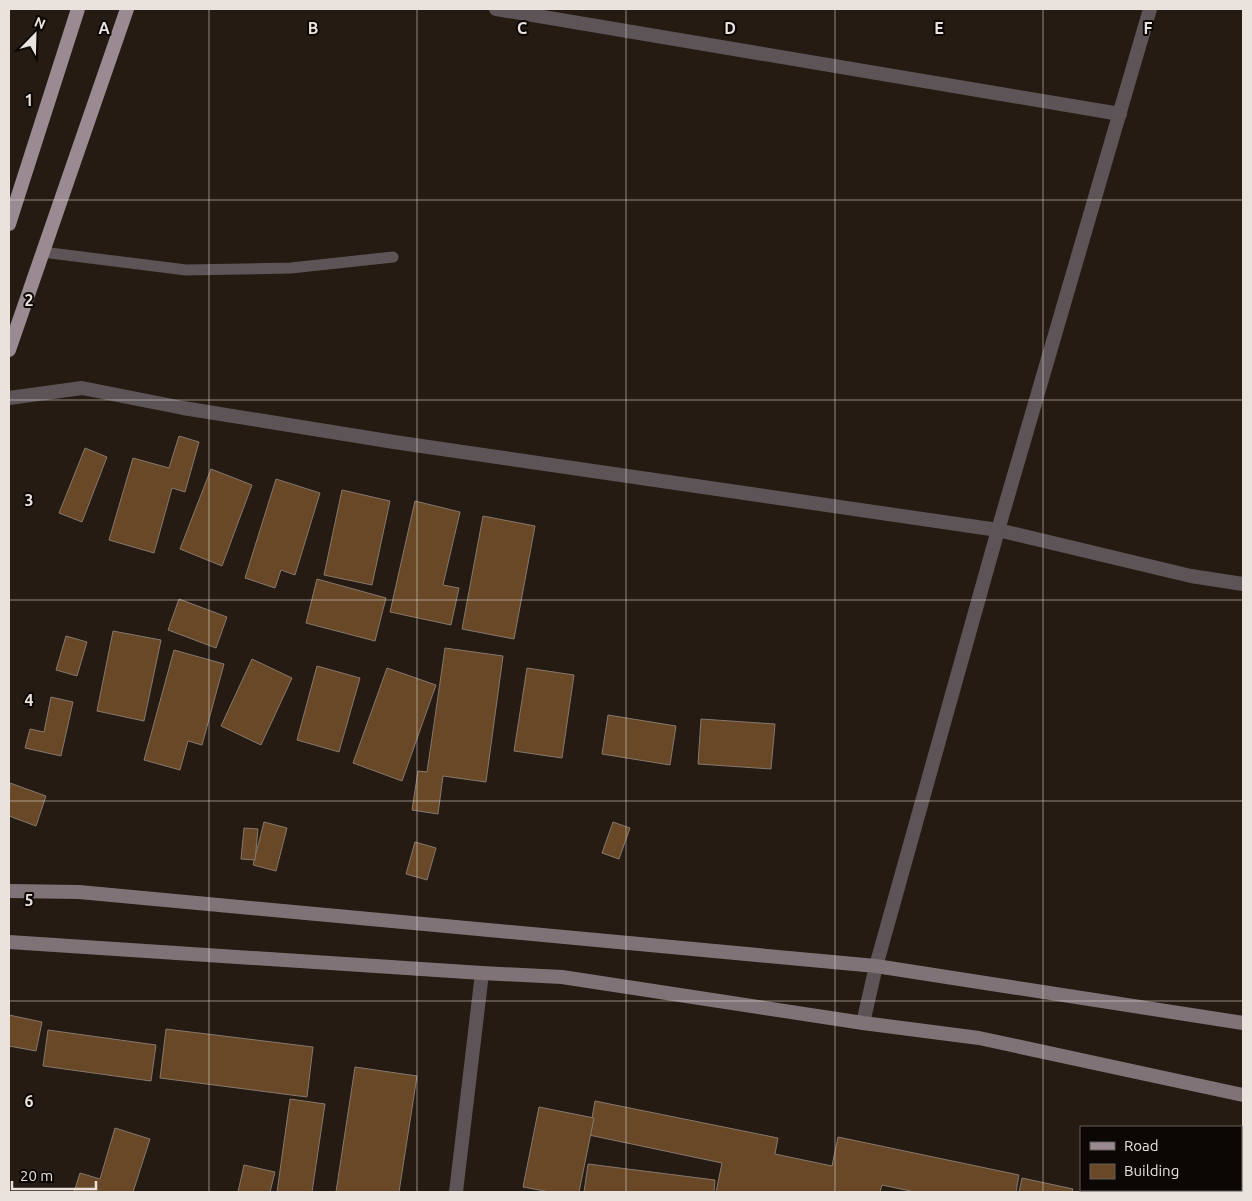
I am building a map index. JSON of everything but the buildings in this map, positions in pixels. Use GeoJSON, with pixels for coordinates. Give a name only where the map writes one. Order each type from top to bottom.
{"type":"FeatureCollection","features":[{"type":"Feature","properties":{"kind":"main road"},"geometry":{"type":"LineString","coordinates":[[9,224],[78,9]]}},
{"type":"Feature","properties":{"kind":"main road"},"geometry":{"type":"LineString","coordinates":[[9,350],[127,9]]}},
{"type":"Feature","properties":{"kind":"main road"},"geometry":{"type":"LineString","coordinates":[[9,891],[79,892],[876,966],[1243,1023]]}},
{"type":"Feature","properties":{"kind":"main road"},"geometry":{"type":"LineString","coordinates":[[9,942],[562,977],[863,1023],[979,1038],[1243,1095]]}},
{"type":"Feature","properties":{"kind":"street"},"geometry":{"type":"LineString","coordinates":[[496,9],[1120,114]]}},
{"type":"Feature","properties":{"kind":"street"},"geometry":{"type":"LineString","coordinates":[[863,1023],[876,966],[998,530],[1150,9]]}},
{"type":"Feature","properties":{"kind":"street"},"geometry":{"type":"LineString","coordinates":[[9,398],[82,388],[184,408],[404,444],[998,530],[1191,576],[1243,584]]}},
{"type":"Feature","properties":{"kind":"street"},"geometry":{"type":"LineString","coordinates":[[456,1192],[482,973]]}},
{"type":"Feature","properties":{"kind":"lane"},"geometry":{"type":"LineString","coordinates":[[42,252],[186,270],[291,268],[393,257]]}}]}
